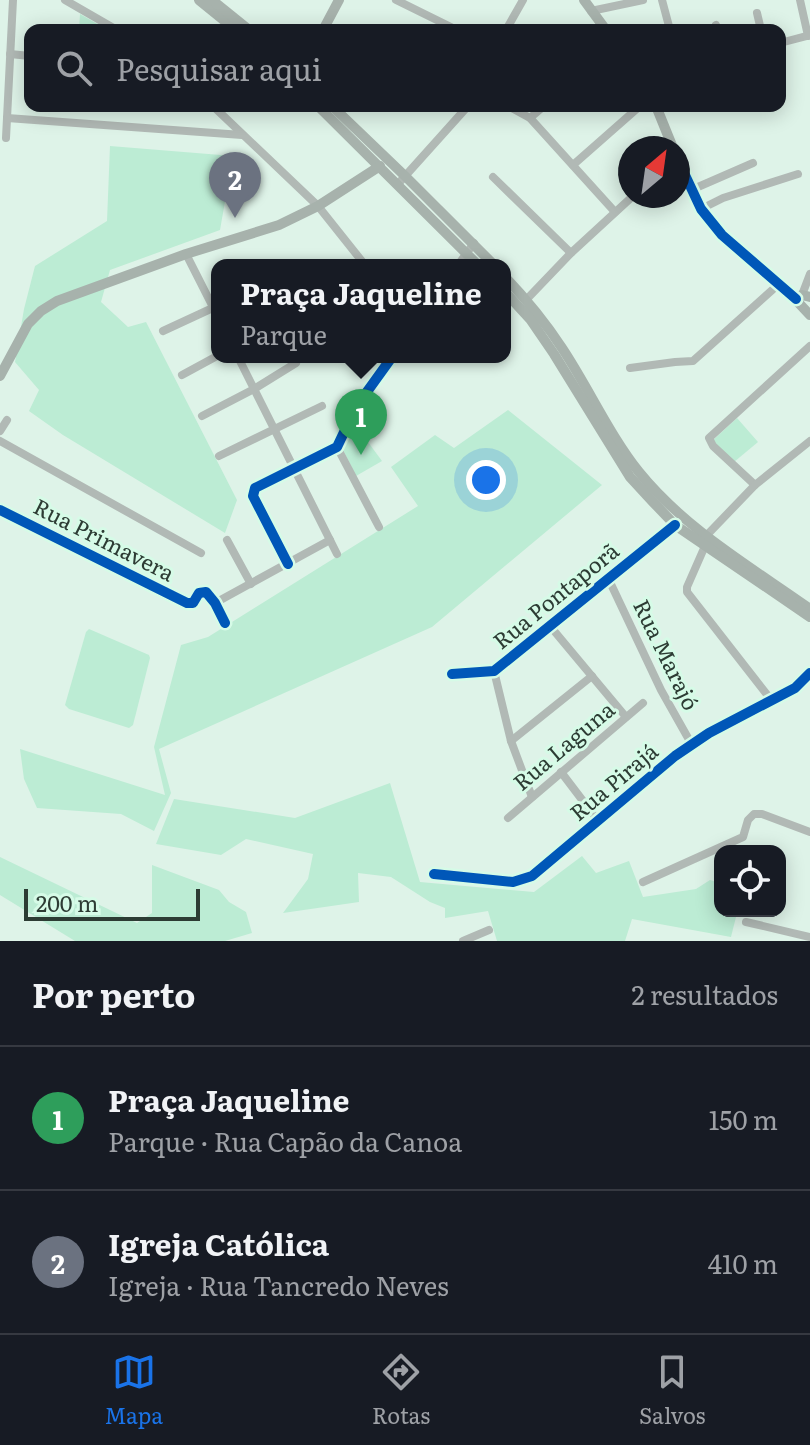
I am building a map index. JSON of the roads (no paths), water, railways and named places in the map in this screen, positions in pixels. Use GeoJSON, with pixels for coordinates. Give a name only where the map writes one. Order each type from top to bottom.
{"type":"FeatureCollection","features":[{"type":"Feature","properties":{"kind":"main road"},"geometry":{"type":"LineString","coordinates":[[199,0],[229,24]]}},
{"type":"Feature","properties":{"kind":"main road"},"geometry":{"type":"LineString","coordinates":[[212,0],[228,5],[244,24]]}},
{"type":"Feature","properties":{"kind":"main road"},"geometry":{"type":"LineString","coordinates":[[326,24],[339,0]]}},
{"type":"Feature","properties":{"kind":"main road"},"geometry":{"type":"LineString","coordinates":[[584,0],[601,24]]}},
{"type":"Feature","properties":{"kind":"main road"},"geometry":{"type":"LineString","coordinates":[[324,112],[380,166],[402,180],[489,259]]}},
{"type":"Feature","properties":{"kind":"main road"},"geometry":{"type":"LineString","coordinates":[[338,112],[472,259]]}},
{"type":"Feature","properties":{"kind":"main road"},"geometry":{"type":"LineString","coordinates":[[658,112],[668,136]]}},
{"type":"Feature","properties":{"kind":"main road"},"geometry":{"type":"LineString","coordinates":[[0,376],[28,324],[57,301],[186,254],[279,225],[318,206],[380,166]]}},
{"type":"Feature","properties":{"kind":"main road"},"geometry":{"type":"LineString","coordinates":[[691,190],[701,209],[722,235],[780,283],[803,297],[810,315]]}},
{"type":"Feature","properties":{"kind":"main road"},"geometry":{"type":"LineString","coordinates":[[511,284],[538,313],[562,348],[638,471],[706,541],[810,617]]}},
{"type":"Feature","properties":{"kind":"main road"},"geometry":{"type":"LineString","coordinates":[[511,298],[530,319],[554,354],[630,477],[675,525],[706,541],[810,609]]}},
{"type":"Feature","properties":{"kind":"street"},"geometry":{"type":"LineString","coordinates":[[6,138],[13,0]]}},
{"type":"Feature","properties":{"kind":"street"},"geometry":{"type":"LineString","coordinates":[[65,0],[107,24]]}},
{"type":"Feature","properties":{"kind":"street"},"geometry":{"type":"LineString","coordinates":[[509,24],[523,0]]}},
{"type":"Feature","properties":{"kind":"street"},"geometry":{"type":"LineString","coordinates":[[591,11],[643,0]]}},
{"type":"Feature","properties":{"kind":"street"},"geometry":{"type":"LineString","coordinates":[[662,0],[668,24]]}},
{"type":"Feature","properties":{"kind":"street"},"geometry":{"type":"LineString","coordinates":[[786,42],[809,36],[800,0]]}},
{"type":"Feature","properties":{"kind":"street"},"geometry":{"type":"LineString","coordinates":[[403,2],[445,24]]}},
{"type":"Feature","properties":{"kind":"street"},"geometry":{"type":"LineString","coordinates":[[757,13],[760,24]]}},
{"type":"Feature","properties":{"kind":"street"},"geometry":{"type":"LineString","coordinates":[[10,54],[24,55]]}},
{"type":"Feature","properties":{"kind":"street"},"geometry":{"type":"LineString","coordinates":[[219,112],[318,206],[359,259]]}},
{"type":"Feature","properties":{"kind":"street"},"geometry":{"type":"LineString","coordinates":[[402,180],[463,112]]}},
{"type":"Feature","properties":{"kind":"street"},"geometry":{"type":"LineString","coordinates":[[519,112],[530,118],[615,212]]}},
{"type":"Feature","properties":{"kind":"street"},"geometry":{"type":"LineString","coordinates":[[530,118],[537,112]]}},
{"type":"Feature","properties":{"kind":"street"},"geometry":{"type":"LineString","coordinates":[[573,165],[633,112]]}},
{"type":"Feature","properties":{"kind":"street"},"geometry":{"type":"LineString","coordinates":[[7,118],[242,135]]}},
{"type":"Feature","properties":{"kind":"street"},"geometry":{"type":"LineString","coordinates":[[691,190],[753,163]]}},
{"type":"Feature","properties":{"kind":"street"},"geometry":{"type":"LineString","coordinates":[[701,209],[723,198],[798,174]]}},
{"type":"Feature","properties":{"kind":"street"},"geometry":{"type":"LineString","coordinates":[[493,177],[571,253]]}},
{"type":"Feature","properties":{"kind":"street"},"geometry":{"type":"LineString","coordinates":[[526,300],[620,208]]}},
{"type":"Feature","properties":{"kind":"street"},"geometry":{"type":"LineString","coordinates":[[462,259],[474,243]]}},
{"type":"Feature","properties":{"kind":"street"},"geometry":{"type":"LineString","coordinates":[[186,254],[211,300]]}},
{"type":"Feature","properties":{"kind":"street"},"geometry":{"type":"LineString","coordinates":[[803,297],[810,274]]}},
{"type":"Feature","properties":{"kind":"street"},"geometry":{"type":"LineString","coordinates":[[630,368],[693,361],[780,283]]}},
{"type":"Feature","properties":{"kind":"street"},"geometry":{"type":"LineString","coordinates":[[163,331],[211,311]]}},
{"type":"Feature","properties":{"kind":"street"},"geometry":{"type":"LineString","coordinates":[[755,485],[713,446],[709,438],[810,346]]}},
{"type":"Feature","properties":{"kind":"street"},"geometry":{"type":"LineString","coordinates":[[182,375],[211,359]]}},
{"type":"Feature","properties":{"kind":"street"},"geometry":{"type":"LineString","coordinates":[[241,363],[337,554]]}},
{"type":"Feature","properties":{"kind":"street"},"geometry":{"type":"LineString","coordinates":[[202,416],[296,363]]}},
{"type":"Feature","properties":{"kind":"street"},"geometry":{"type":"LineString","coordinates":[[288,564],[253,492],[255,488],[337,447],[356,407],[388,363]]}},
{"type":"Feature","properties":{"kind":"street"},"geometry":{"type":"LineString","coordinates":[[219,456],[322,406]]}},
{"type":"Feature","properties":{"kind":"street"},"geometry":{"type":"LineString","coordinates":[[0,431],[7,420]]}},
{"type":"Feature","properties":{"kind":"street"},"geometry":{"type":"LineString","coordinates":[[0,441],[201,553]]}},
{"type":"Feature","properties":{"kind":"street"},"geometry":{"type":"LineString","coordinates":[[772,701],[687,592],[687,587],[706,541],[755,485],[810,441]]}},
{"type":"Feature","properties":{"kind":"street"},"geometry":{"type":"LineString","coordinates":[[337,447],[379,527]]}},
{"type":"Feature","properties":{"kind":"street","name":"Rua Primavera"},"geometry":{"type":"LineString","coordinates":[[0,510],[191,604],[203,591],[215,603]]}},
{"type":"Feature","properties":{"kind":"street","name":"Rua Pontaporã"},"geometry":{"type":"LineString","coordinates":[[452,674],[494,671],[675,525]]}},
{"type":"Feature","properties":{"kind":"street"},"geometry":{"type":"LineString","coordinates":[[227,540],[251,584]]}},
{"type":"Feature","properties":{"kind":"street"},"geometry":{"type":"LineString","coordinates":[[225,623],[215,603],[330,540]]}},
{"type":"Feature","properties":{"kind":"street","name":"Rua Marajó"},"geometry":{"type":"LineString","coordinates":[[609,580],[661,690],[692,745]]}},
{"type":"Feature","properties":{"kind":"street"},"geometry":{"type":"LineString","coordinates":[[550,626],[626,717]]}},
{"type":"Feature","properties":{"kind":"street"},"geometry":{"type":"LineString","coordinates":[[494,671],[511,741],[532,797]]}},
{"type":"Feature","properties":{"kind":"street","name":"Rua Pirajá"},"geometry":{"type":"LineString","coordinates":[[434,874],[513,882],[532,876],[675,756],[709,733],[795,688],[810,673]]}},
{"type":"Feature","properties":{"kind":"street"},"geometry":{"type":"LineString","coordinates":[[511,741],[592,676]]}},
{"type":"Feature","properties":{"kind":"street","name":"Rua Laguna"},"geometry":{"type":"LineString","coordinates":[[508,818],[643,703]]}},
{"type":"Feature","properties":{"kind":"street"},"geometry":{"type":"LineString","coordinates":[[561,772],[599,822]]}},
{"type":"Feature","properties":{"kind":"street"},"geometry":{"type":"LineString","coordinates":[[643,882],[743,837],[748,820],[754,814],[762,814],[810,832]]}},
{"type":"Feature","properties":{"kind":"street"},"geometry":{"type":"LineString","coordinates":[[746,922],[810,937]]}},
{"type":"Feature","properties":{"kind":"street"},"geometry":{"type":"LineString","coordinates":[[463,941],[489,930]]}},
{"type":"Feature","properties":{"kind":"place","name":"Igreja Católica"},"geometry":{"type":"Point","coordinates":[235,218]}},
{"type":"Feature","properties":{"kind":"place","name":"Praça Jaqueline"},"geometry":{"type":"Point","coordinates":[361,455]}}]}
